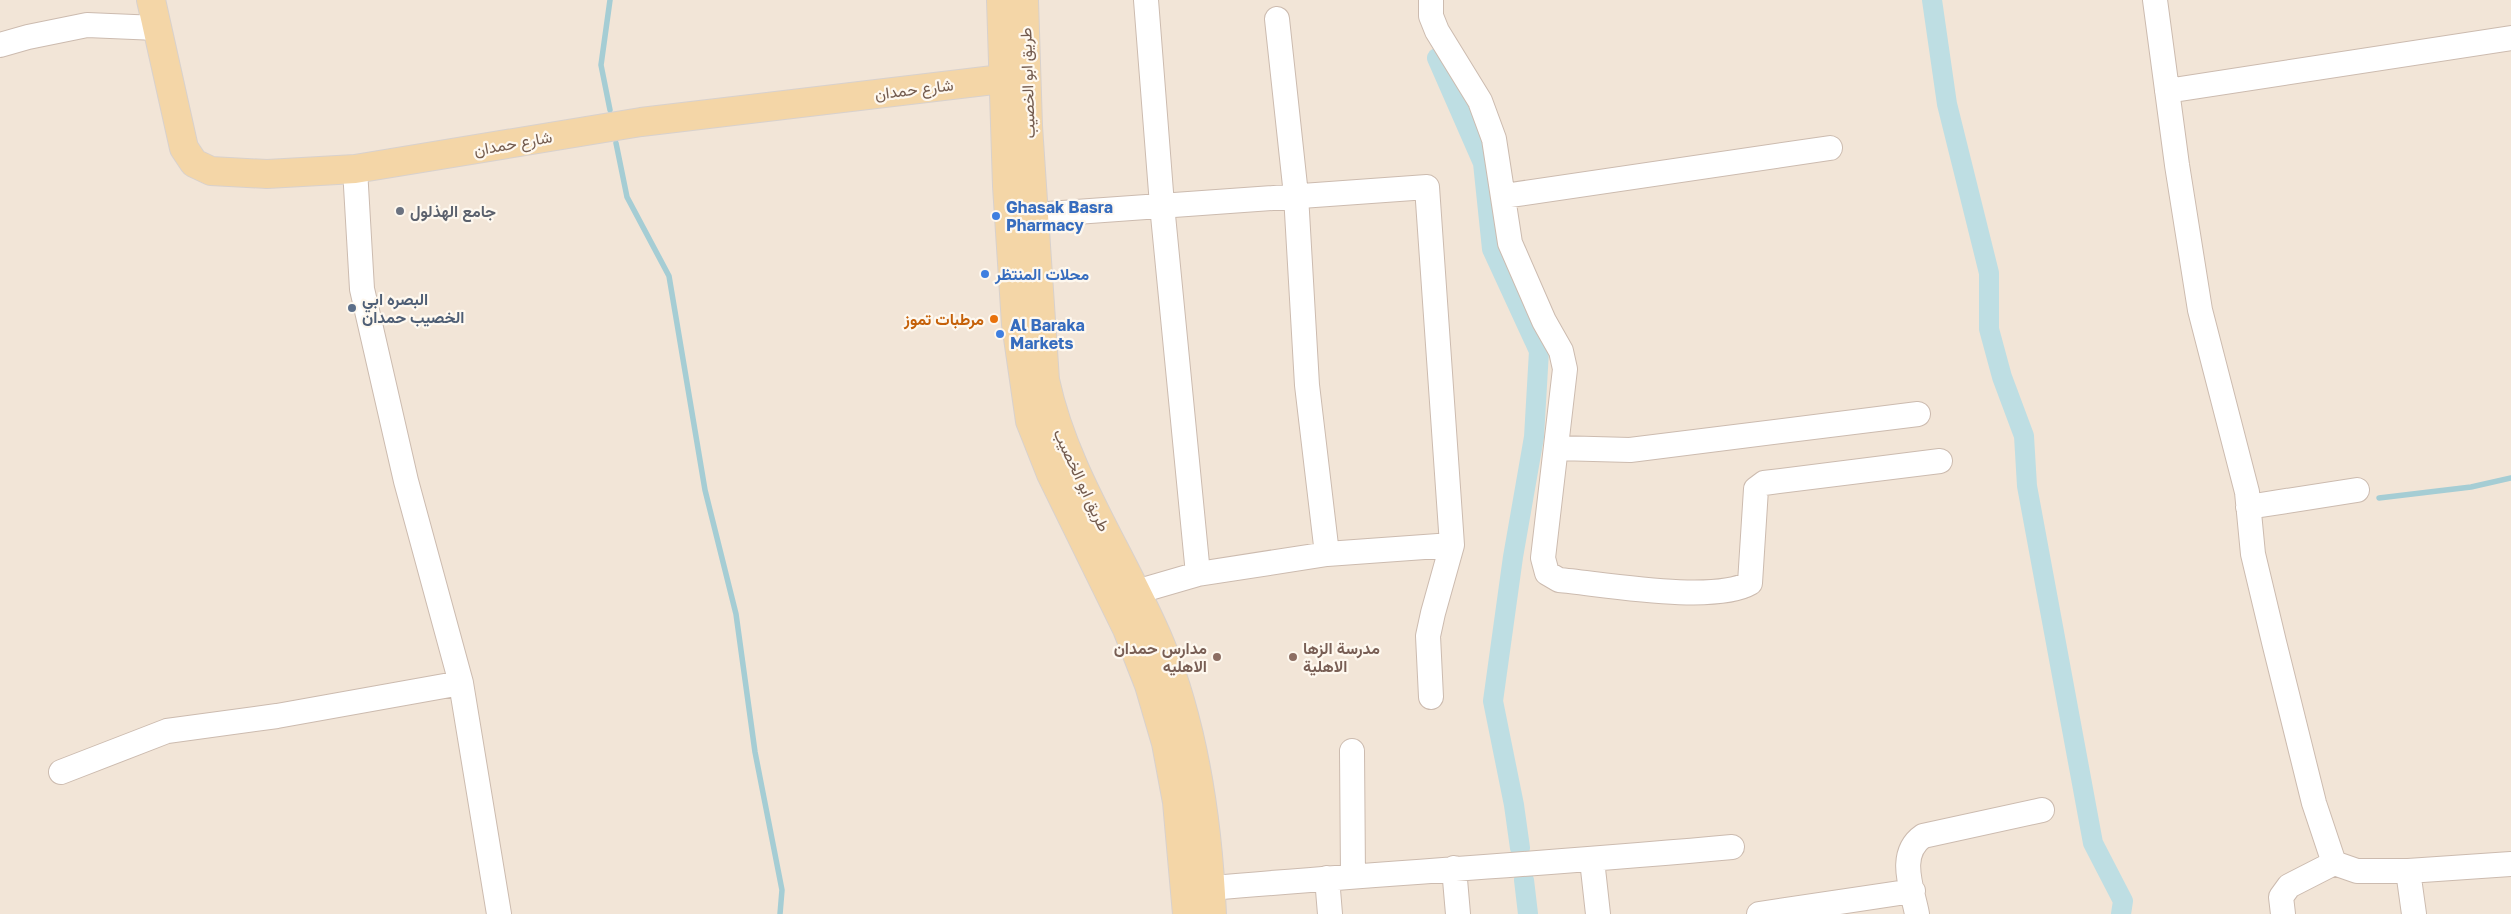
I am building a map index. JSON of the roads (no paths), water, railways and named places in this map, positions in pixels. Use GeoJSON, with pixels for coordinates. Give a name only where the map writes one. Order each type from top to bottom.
{"type":"FeatureCollection","features":[{"type":"Feature","properties":{"kind":"main road","name":"شارع حمدان"},"geometry":{"type":"LineString","coordinates":[[151,0],[184,148],[194,163],[211,171],[230,173],[267,174],[355,169],[641,122],[1002,79]]}},
{"type":"Feature","properties":{"kind":"main road","name":"طريق ابو الخصيب"},"geometry":{"type":"LineString","coordinates":[[1001,0],[1002,79],[1016,324],[1030,421],[1051,474],[1127,630],[1151,692],[1166,743],[1177,802],[1187,914]]}},
{"type":"Feature","properties":{"kind":"main road","name":"طريق ابو الخصيب"},"geometry":{"type":"LineString","coordinates":[[1024,0],[1028,126],[1042,354],[1051,405],[1067,454],[1136,592],[1170,670],[1186,724],[1200,797],[1212,901]]}},
{"type":"Feature","properties":{"kind":"street"},"geometry":{"type":"LineString","coordinates":[[1146,0],[1162,205],[1198,574]]}},
{"type":"Feature","properties":{"kind":"street"},"geometry":{"type":"LineString","coordinates":[[1431,0],[1431,16],[1437,31],[1480,101],[1494,139],[1510,244],[1544,321],[1562,351],[1565,369],[1543,558],[1547,573],[1559,580],[1679,593],[1740,589],[1750,583],[1756,489],[1764,484],[1940,461]]}},
{"type":"Feature","properties":{"kind":"street"},"geometry":{"type":"LineString","coordinates":[[2155,0],[2200,310],[2246,492],[2253,554],[2314,803],[2334,863]]}},
{"type":"Feature","properties":{"kind":"street"},"geometry":{"type":"LineString","coordinates":[[1277,20],[1296,195],[1307,385],[1327,554]]}},
{"type":"Feature","properties":{"kind":"street"},"geometry":{"type":"LineString","coordinates":[[0,45],[86,25],[157,28]]}},
{"type":"Feature","properties":{"kind":"street"},"geometry":{"type":"LineString","coordinates":[[2167,91],[2511,38]]}},
{"type":"Feature","properties":{"kind":"street"},"geometry":{"type":"LineString","coordinates":[[1504,196],[1830,148]]}},
{"type":"Feature","properties":{"kind":"street"},"geometry":{"type":"LineString","coordinates":[[355,169],[362,289],[406,480],[460,683],[499,914]]}},
{"type":"Feature","properties":{"kind":"street"},"geometry":{"type":"LineString","coordinates":[[1034,215],[1428,187],[1452,545],[1447,570],[1433,612],[1428,636],[1431,697]]}},
{"type":"Feature","properties":{"kind":"street"},"geometry":{"type":"LineString","coordinates":[[1557,448],[1630,450],[1918,414]]}},
{"type":"Feature","properties":{"kind":"street"},"geometry":{"type":"LineString","coordinates":[[2248,507],[2357,490]]}},
{"type":"Feature","properties":{"kind":"street"},"geometry":{"type":"LineString","coordinates":[[1136,592],[1198,574],[1327,554],[1452,545]]}},
{"type":"Feature","properties":{"kind":"street"},"geometry":{"type":"LineString","coordinates":[[61,772],[167,731],[277,716],[460,683]]}},
{"type":"Feature","properties":{"kind":"street"},"geometry":{"type":"LineString","coordinates":[[1352,751],[1354,876]]}},
{"type":"Feature","properties":{"kind":"street"},"geometry":{"type":"LineString","coordinates":[[1917,914],[1907,863],[1914,842],[1923,836],[2042,810]]}},
{"type":"Feature","properties":{"kind":"street"},"geometry":{"type":"LineString","coordinates":[[1212,901],[1327,878],[1592,860],[1732,846]]}},
{"type":"Feature","properties":{"kind":"street"},"geometry":{"type":"LineString","coordinates":[[1592,860],[1598,914]]}},
{"type":"Feature","properties":{"kind":"street"},"geometry":{"type":"LineString","coordinates":[[2283,914],[2281,897],[2289,886],[2334,863],[2356,871],[2408,871],[2511,864]]}},
{"type":"Feature","properties":{"kind":"street"},"geometry":{"type":"LineString","coordinates":[[1454,868],[1458,914]]}},
{"type":"Feature","properties":{"kind":"street"},"geometry":{"type":"LineString","coordinates":[[2408,871],[2414,914]]}},
{"type":"Feature","properties":{"kind":"street"},"geometry":{"type":"LineString","coordinates":[[1327,878],[1330,914]]}},
{"type":"Feature","properties":{"kind":"street"},"geometry":{"type":"LineString","coordinates":[[1759,914],[1913,891]]}},
{"type":"Feature","properties":{"kind":"waterway"},"geometry":{"type":"LineString","coordinates":[[610,0],[601,65],[610,110]]}},
{"type":"Feature","properties":{"kind":"waterway"},"geometry":{"type":"LineString","coordinates":[[1932,0],[1947,104],[1989,273],[1989,329],[2002,377],[2024,436],[2027,486],[2093,843],[2123,901],[2121,914]]}},
{"type":"Feature","properties":{"kind":"waterway"},"geometry":{"type":"LineString","coordinates":[[1437,58],[1483,163],[1492,249],[1539,351],[1534,437],[1513,557],[1493,701],[1514,805],[1520,848]]}},
{"type":"Feature","properties":{"kind":"waterway"},"geometry":{"type":"LineString","coordinates":[[616,143],[627,197],[669,276],[705,490],[736,614],[755,752],[782,890],[780,914]]}},
{"type":"Feature","properties":{"kind":"waterway"},"geometry":{"type":"LineString","coordinates":[[2379,498],[2471,487],[2511,478]]}},
{"type":"Feature","properties":{"kind":"waterway"},"geometry":{"type":"LineString","coordinates":[[1524,880],[1528,914]]}},
{"type":"Feature","properties":{"kind":"place","name":"جامع الهذلول"},"geometry":{"type":"Point","coordinates":[400,211]}},
{"type":"Feature","properties":{"kind":"place","name":"Ghasak Basra Pharmacy"},"geometry":{"type":"Point","coordinates":[996,216]}},
{"type":"Feature","properties":{"kind":"place","name":"محلات المنتظر"},"geometry":{"type":"Point","coordinates":[985,274]}},
{"type":"Feature","properties":{"kind":"place","name":"البصره ابي الخصيب حمدان"},"geometry":{"type":"Point","coordinates":[352,308]}},
{"type":"Feature","properties":{"kind":"place","name":"مرطبات تموز"},"geometry":{"type":"Point","coordinates":[994,319]}},
{"type":"Feature","properties":{"kind":"place","name":"Al Baraka Markets"},"geometry":{"type":"Point","coordinates":[1000,334]}},
{"type":"Feature","properties":{"kind":"place","name":"مدارس حمدان الاهليه"},"geometry":{"type":"Point","coordinates":[1217,657]}},
{"type":"Feature","properties":{"kind":"place","name":"مدرسة الزها الاهلية"},"geometry":{"type":"Point","coordinates":[1293,657]}}]}
